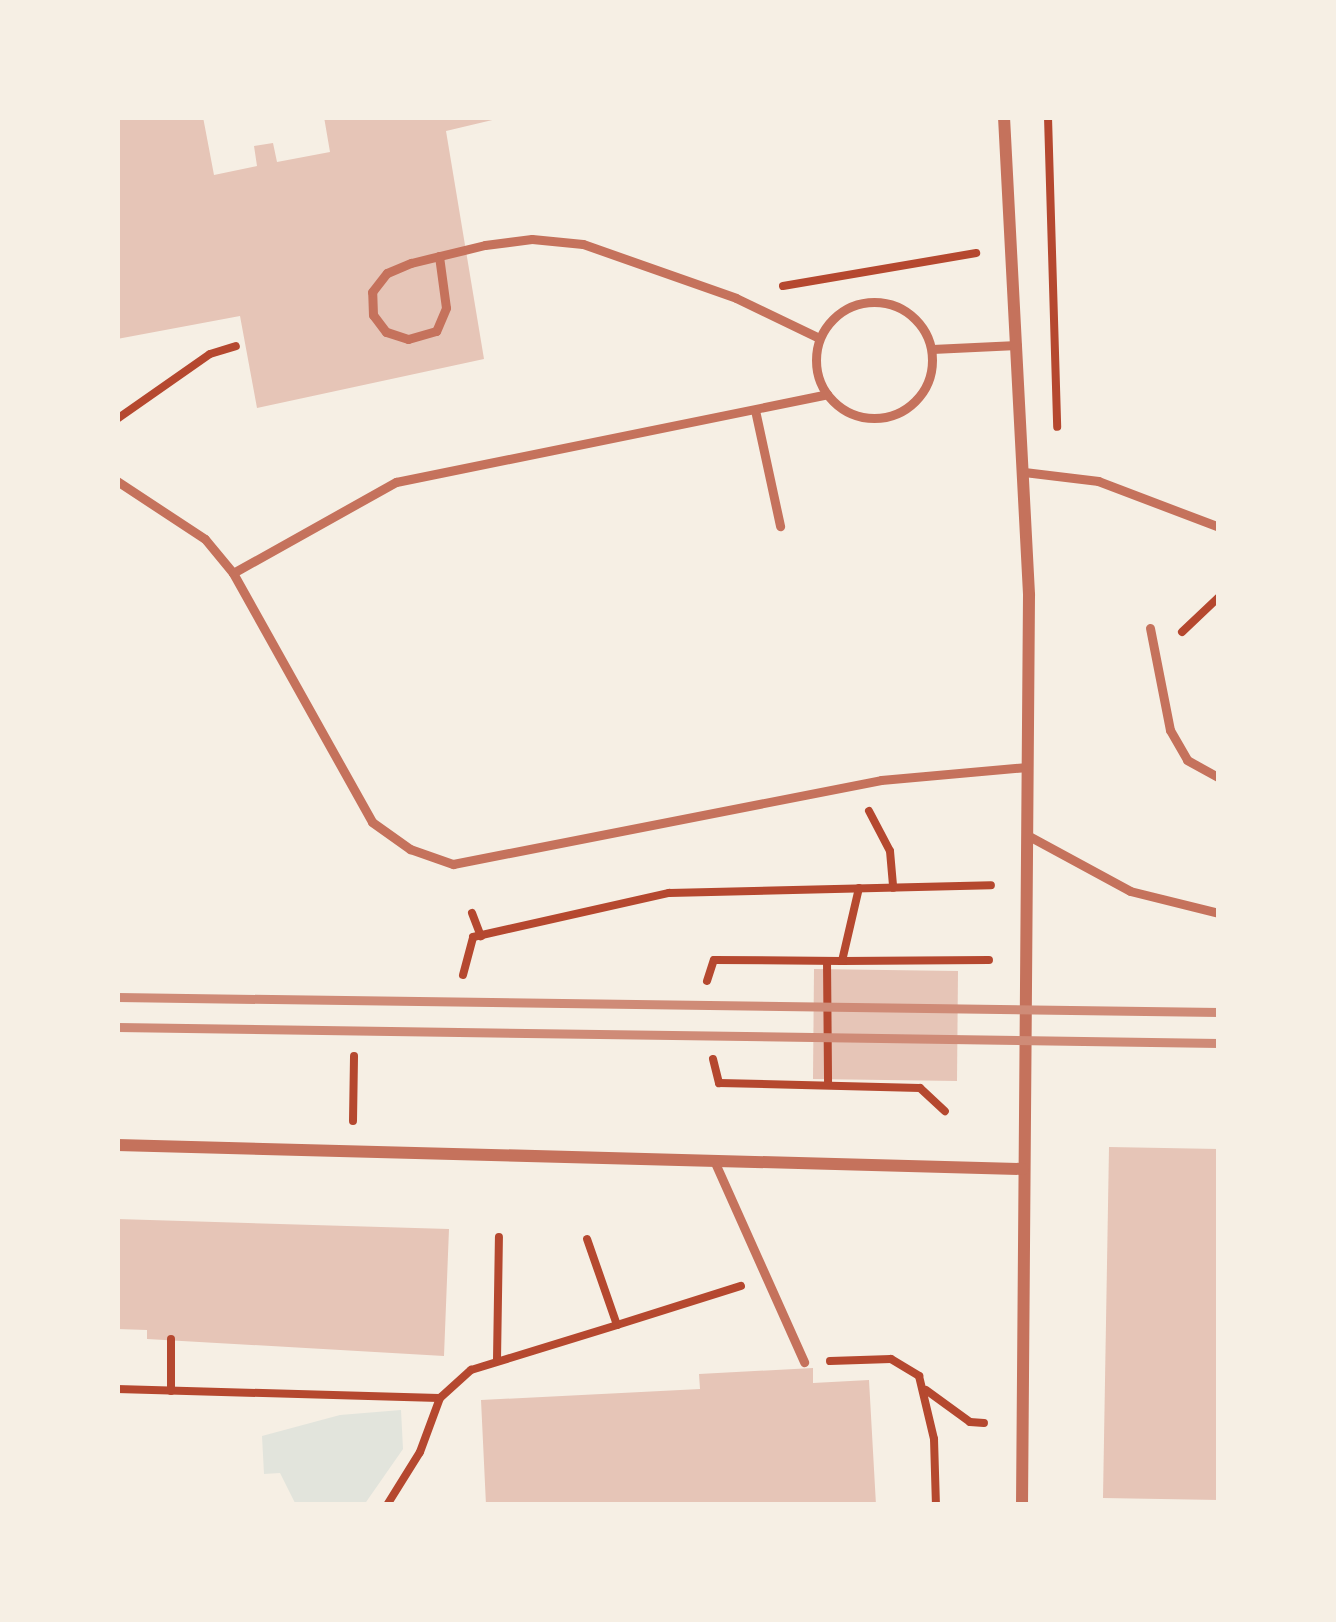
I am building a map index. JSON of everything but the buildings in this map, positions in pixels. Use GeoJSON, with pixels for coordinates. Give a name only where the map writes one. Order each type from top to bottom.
{"type":"FeatureCollection","features":[{"type":"Feature","properties":{"kind":"street"},"geometry":{"type":"LineString","coordinates":[[1004,117],[1024,472],[1027,835],[1022,1505]]}},
{"type":"Feature","properties":{"kind":"street"},"geometry":{"type":"LineString","coordinates":[[117,1145],[716,1165],[1022,1169]]}},
{"type":"Feature","properties":{"kind":"lane"},"geometry":{"type":"LineString","coordinates":[[439,256],[446,308],[436,331],[409,339],[386,332],[373,316],[372,292],[387,273],[439,256],[532,239],[583,244],[736,298],[820,338]]}},
{"type":"Feature","properties":{"kind":"lane"},"geometry":{"type":"LineString","coordinates":[[872,301],[917,319],[932,349],[926,387],[898,414],[859,417],[827,394],[818,377],[820,338],[840,312],[872,301]]}},
{"type":"Feature","properties":{"kind":"lane"},"geometry":{"type":"LineString","coordinates":[[932,349],[1017,344]]}},
{"type":"Feature","properties":{"kind":"lane"},"geometry":{"type":"LineString","coordinates":[[233,573],[396,482],[827,394]]}},
{"type":"Feature","properties":{"kind":"lane"},"geometry":{"type":"LineString","coordinates":[[754,410],[781,526]]}},
{"type":"Feature","properties":{"kind":"lane"},"geometry":{"type":"LineString","coordinates":[[1024,472],[1058,470],[1219,527]]}},
{"type":"Feature","properties":{"kind":"lane"},"geometry":{"type":"LineString","coordinates":[[117,481],[205,538],[233,573],[372,822],[410,849],[453,864],[855,785],[1027,767]]}},
{"type":"Feature","properties":{"kind":"lane"},"geometry":{"type":"LineString","coordinates":[[1150,628],[1170,730],[1187,760],[1219,778]]}},
{"type":"Feature","properties":{"kind":"lane"},"geometry":{"type":"LineString","coordinates":[[1027,835],[1130,891],[1219,913]]}},
{"type":"Feature","properties":{"kind":"lane"},"geometry":{"type":"LineString","coordinates":[[716,1165],[804,1362]]}},
{"type":"Feature","properties":{"kind":"path"},"geometry":{"type":"LineString","coordinates":[[1048,117],[1058,470]]}},
{"type":"Feature","properties":{"kind":"path"},"geometry":{"type":"LineString","coordinates":[[777,286],[976,253]]}},
{"type":"Feature","properties":{"kind":"path"},"geometry":{"type":"LineString","coordinates":[[117,419],[210,354],[236,346]]}},
{"type":"Feature","properties":{"kind":"path"},"geometry":{"type":"LineString","coordinates":[[1155,658],[1219,597]]}},
{"type":"Feature","properties":{"kind":"path"},"geometry":{"type":"LineString","coordinates":[[855,785],[890,851],[892,888]]}},
{"type":"Feature","properties":{"kind":"path"},"geometry":{"type":"LineString","coordinates":[[463,975],[473,938],[669,893],[991,885]]}},
{"type":"Feature","properties":{"kind":"path"},"geometry":{"type":"LineString","coordinates":[[842,961],[859,888]]}},
{"type":"Feature","properties":{"kind":"path"},"geometry":{"type":"LineString","coordinates":[[472,913],[481,936]]}},
{"type":"Feature","properties":{"kind":"path"},"geometry":{"type":"LineString","coordinates":[[706,981],[714,960],[989,960]]}},
{"type":"Feature","properties":{"kind":"path"},"geometry":{"type":"LineString","coordinates":[[827,961],[828,1085]]}},
{"type":"Feature","properties":{"kind":"path"},"geometry":{"type":"LineString","coordinates":[[353,1102],[355,1056]]}},
{"type":"Feature","properties":{"kind":"path"},"geometry":{"type":"LineString","coordinates":[[713,1060],[719,1083],[920,1088],[945,1111]]}},
{"type":"Feature","properties":{"kind":"path"},"geometry":{"type":"LineString","coordinates":[[497,1360],[499,1237]]}},
{"type":"Feature","properties":{"kind":"path"},"geometry":{"type":"LineString","coordinates":[[587,1239],[617,1325]]}},
{"type":"Feature","properties":{"kind":"path"},"geometry":{"type":"LineString","coordinates":[[117,1389],[440,1398],[497,1360],[766,1278]]}},
{"type":"Feature","properties":{"kind":"path"},"geometry":{"type":"LineString","coordinates":[[171,1391],[172,1340]]}},
{"type":"Feature","properties":{"kind":"path"},"geometry":{"type":"LineString","coordinates":[[804,1362],[891,1359],[970,1422],[985,1423]]}},
{"type":"Feature","properties":{"kind":"path"},"geometry":{"type":"LineString","coordinates":[[925,1389],[936,1505]]}},
{"type":"Feature","properties":{"kind":"path"},"geometry":{"type":"LineString","coordinates":[[386,1505],[420,1452],[440,1398]]}},
{"type":"Feature","properties":{"kind":"shaded area"},"geometry":{"type":"Polygon","coordinates":[[[401,1410],[403,1449],[364,1505],[296,1505],[280,1473],[264,1474],[262,1436],[340,1415],[401,1410]]]}},
{"type":"Feature","properties":{"kind":"railway"},"geometry":{"type":"LineString","coordinates":[[117,997],[1219,1012]]}},
{"type":"Feature","properties":{"kind":"railway"},"geometry":{"type":"LineString","coordinates":[[117,1027],[1219,1043]]}}]}
